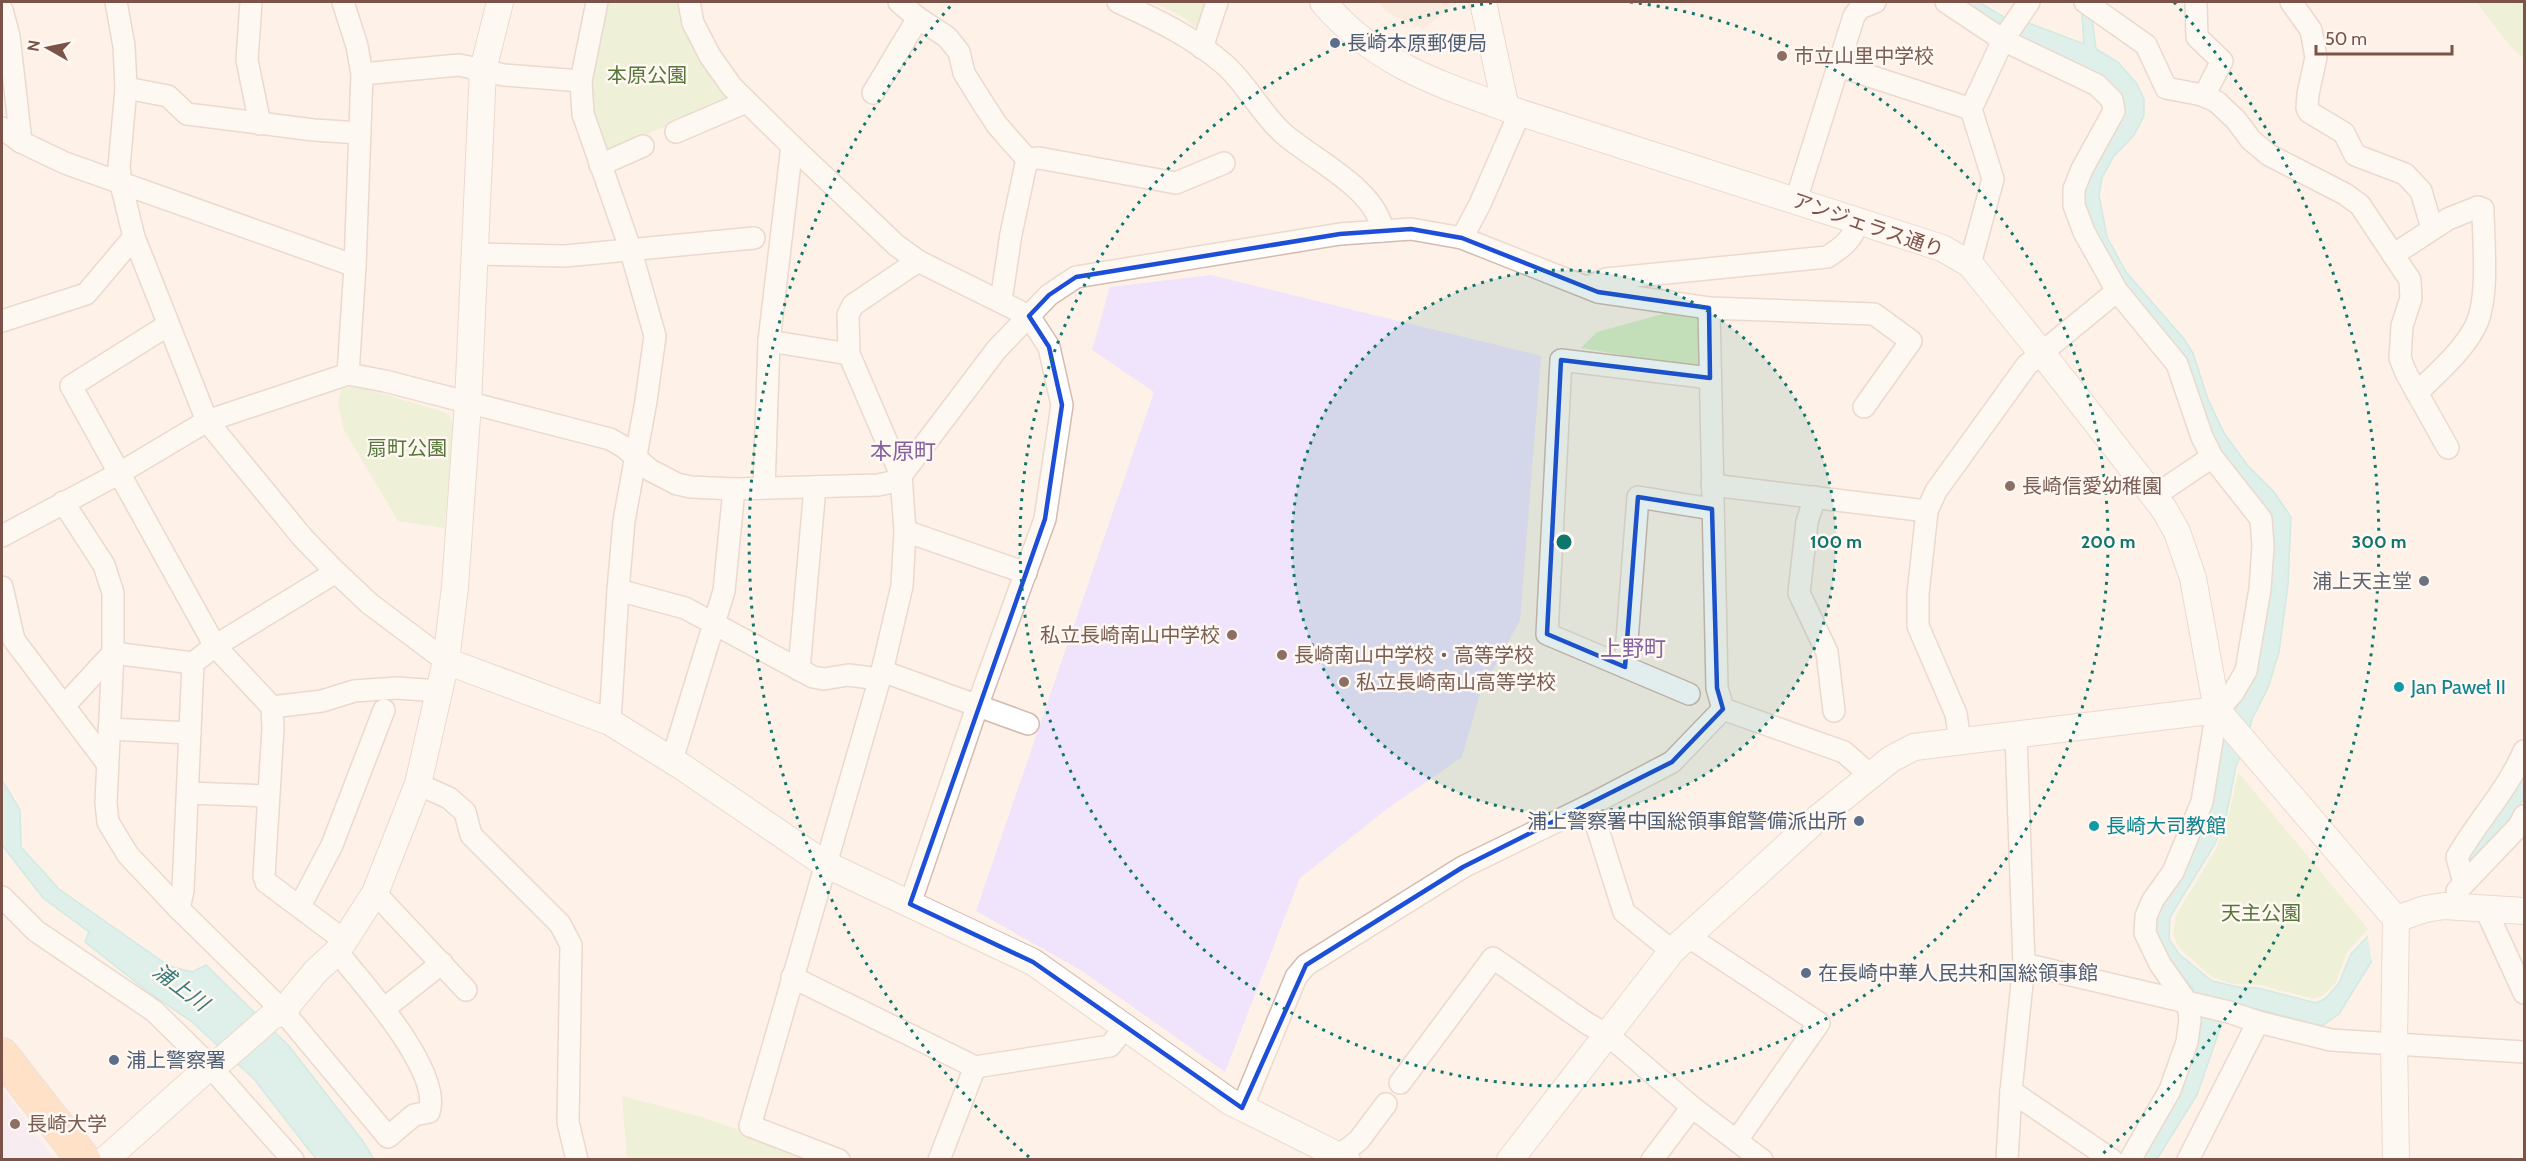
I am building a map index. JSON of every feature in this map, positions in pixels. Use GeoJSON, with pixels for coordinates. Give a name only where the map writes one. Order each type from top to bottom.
{"type":"FeatureCollection","features":[{"type":"Feature","properties":{"kind":"main road"},"geometry":{"type":"LineString","coordinates":[[2,1055],[84,1160]]}},
{"type":"Feature","properties":{"kind":"street"},"geometry":{"type":"LineString","coordinates":[[116,2],[124,46],[126,88],[118,167],[121,184],[134,237],[207,421],[303,538],[370,604],[446,661],[610,722],[672,760],[825,864],[1034,962],[1242,1108],[1340,1158],[1359,1140],[1386,1104]]}},
{"type":"Feature","properties":{"kind":"street"},"geometry":{"type":"LineString","coordinates":[[251,2],[247,60],[260,124]]}},
{"type":"Feature","properties":{"kind":"street"},"geometry":{"type":"LineString","coordinates":[[343,2],[357,46],[362,74],[355,266],[348,374]]}},
{"type":"Feature","properties":{"kind":"street"},"geometry":{"type":"LineString","coordinates":[[105,1160],[216,1062],[277,1014],[341,946],[375,893],[418,784],[446,661],[454,587],[468,403],[483,70],[500,2]]}},
{"type":"Feature","properties":{"kind":"street"},"geometry":{"type":"LineString","coordinates":[[597,2],[581,81],[583,114],[630,248],[654,336],[636,460],[624,521],[610,722]]}},
{"type":"Feature","properties":{"kind":"street"},"geometry":{"type":"LineString","coordinates":[[689,2],[693,23],[700,39],[732,87],[746,102],[896,245],[918,261],[1029,316],[1049,347],[1062,405],[1045,519],[978,704],[910,904]]}},
{"type":"Feature","properties":{"kind":"street"},"geometry":{"type":"LineString","coordinates":[[898,2],[947,38],[960,51],[964,73],[997,125],[1027,159]]}},
{"type":"Feature","properties":{"kind":"street"},"geometry":{"type":"LineString","coordinates":[[1118,2],[1169,25],[1225,64],[1284,134],[1317,157],[1371,203],[1380,217],[1383,231]]}},
{"type":"Feature","properties":{"kind":"street"},"geometry":{"type":"LineString","coordinates":[[1202,48],[1217,2]]}},
{"type":"Feature","properties":{"kind":"street","name":"アンジェラス通り"},"geometry":{"type":"LineString","coordinates":[[1323,2],[1338,19],[1397,64],[1441,85],[1942,248],[1970,264],[2154,496],[2177,532],[2193,578],[2221,714]]}},
{"type":"Feature","properties":{"kind":"street"},"geometry":{"type":"LineString","coordinates":[[1462,238],[1480,204],[1513,110],[1483,2]]}},
{"type":"Feature","properties":{"kind":"street"},"geometry":{"type":"LineString","coordinates":[[1796,200],[1854,16],[1860,8],[1875,2]]}},
{"type":"Feature","properties":{"kind":"street"},"geometry":{"type":"LineString","coordinates":[[1946,2],[2005,38],[2097,85],[2112,100],[2114,111],[2082,169],[2074,189],[2074,204],[2084,232],[2116,291],[2177,364],[2202,437],[2212,457],[2260,519],[2263,546],[2260,589],[2246,670],[2221,714],[2202,802],[2173,872],[2152,900],[2146,916],[2145,933],[2160,964],[2190,1004],[2190,1020],[2187,1042],[2170,1090],[2130,1160]]}},
{"type":"Feature","properties":{"kind":"street"},"geometry":{"type":"LineString","coordinates":[[2196,2],[2197,37],[2222,61],[2204,96]]}},
{"type":"Feature","properties":{"kind":"street"},"geometry":{"type":"LineString","coordinates":[[2291,2],[2311,30],[2316,57],[2308,94],[2309,112],[2344,133],[2355,155],[2406,174],[2421,192],[2432,228]]}},
{"type":"Feature","properties":{"kind":"street"},"geometry":{"type":"LineString","coordinates":[[2091,6],[2146,45],[2166,88],[2204,96],[2217,102],[2236,120],[2251,140],[2269,155],[2345,194],[2360,205],[2410,280],[2411,289],[2402,326],[2400,357],[2448,448]]}},
{"type":"Feature","properties":{"kind":"street"},"geometry":{"type":"LineString","coordinates":[[1970,264],[1993,179],[1971,109],[2005,38],[2025,8]]}},
{"type":"Feature","properties":{"kind":"street"},"geometry":{"type":"LineString","coordinates":[[2,10],[9,36],[21,142]]}},
{"type":"Feature","properties":{"kind":"street"},"geometry":{"type":"LineString","coordinates":[[873,93],[918,18]]}},
{"type":"Feature","properties":{"kind":"street"},"geometry":{"type":"LineString","coordinates":[[362,74],[459,65],[504,75],[581,81]]}},
{"type":"Feature","properties":{"kind":"street"},"geometry":{"type":"LineString","coordinates":[[1839,66],[1971,109]]}},
{"type":"Feature","properties":{"kind":"street"},"geometry":{"type":"LineString","coordinates":[[126,88],[168,96],[187,114],[260,124],[360,133]]}},
{"type":"Feature","properties":{"kind":"street"},"geometry":{"type":"LineString","coordinates":[[676,132],[746,102]]}},
{"type":"Feature","properties":{"kind":"street"},"geometry":{"type":"LineString","coordinates":[[2,128],[21,142],[121,184],[255,229],[355,266]]}},
{"type":"Feature","properties":{"kind":"street"},"geometry":{"type":"LineString","coordinates":[[764,488],[769,341],[792,146]]}},
{"type":"Feature","properties":{"kind":"street"},"geometry":{"type":"LineString","coordinates":[[600,165],[643,147]]}},
{"type":"Feature","properties":{"kind":"street"},"geometry":{"type":"LineString","coordinates":[[1027,159],[1039,158],[1176,183],[1224,163]]}},
{"type":"Feature","properties":{"kind":"street"},"geometry":{"type":"LineString","coordinates":[[1001,301],[1011,234],[1027,159]]}},
{"type":"Feature","properties":{"kind":"street"},"geometry":{"type":"LineString","coordinates":[[2393,255],[2448,219],[2478,207],[2483,208],[2485,276],[2475,326],[2451,358],[2417,393]]}},
{"type":"Feature","properties":{"kind":"street"},"geometry":{"type":"LineString","coordinates":[[1588,287],[1606,279],[1827,257],[1846,244],[1854,235],[1858,222]]}},
{"type":"Feature","properties":{"kind":"street"},"geometry":{"type":"LineString","coordinates":[[2,536],[118,474],[207,421],[348,374],[610,438],[624,447],[636,460],[677,484],[734,489],[878,485],[897,481],[997,349],[1048,295],[1076,278],[1340,234],[1411,229],[1462,238],[1598,292],[1709,308],[1874,314],[1911,341],[1864,407]]}},
{"type":"Feature","properties":{"kind":"street"},"geometry":{"type":"LineString","coordinates":[[2,321],[86,294],[134,237]]}},
{"type":"Feature","properties":{"kind":"street"},"geometry":{"type":"LineString","coordinates":[[476,254],[565,256],[630,248],[754,238]]}},
{"type":"Feature","properties":{"kind":"street"},"geometry":{"type":"LineString","coordinates":[[839,1160],[750,1126],[881,675],[902,586],[905,531],[901,475],[849,354],[848,315],[852,305],[918,261]]}},
{"type":"Feature","properties":{"kind":"street"},"geometry":{"type":"LineString","coordinates":[[1960,741],[1956,714],[1918,626],[1917,609],[1927,511],[1936,491],[2027,365],[2041,351],[2116,291]]}},
{"type":"Feature","properties":{"kind":"street"},"geometry":{"type":"LineString","coordinates":[[1709,308],[1717,688],[1723,709]]}},
{"type":"Feature","properties":{"kind":"street"},"geometry":{"type":"LineString","coordinates":[[63,502],[104,566],[114,593],[107,763],[108,822],[128,855],[388,1137],[414,1115],[429,1112],[432,1101],[418,1061],[385,1008],[341,946],[300,906],[266,882],[264,876],[273,707],[215,646],[71,386],[168,325]]}},
{"type":"Feature","properties":{"kind":"street"},"geometry":{"type":"LineString","coordinates":[[769,341],[849,354]]}},
{"type":"Feature","properties":{"kind":"street"},"geometry":{"type":"LineString","coordinates":[[1689,694],[1547,634],[1561,360],[1710,378]]}},
{"type":"Feature","properties":{"kind":"street"},"geometry":{"type":"LineString","coordinates":[[2154,496],[2212,457]]}},
{"type":"Feature","properties":{"kind":"street"},"geometry":{"type":"LineString","coordinates":[[1712,485],[1927,511]]}},
{"type":"Feature","properties":{"kind":"street"},"geometry":{"type":"LineString","coordinates":[[799,670],[814,487]]}},
{"type":"Feature","properties":{"kind":"street"},"geometry":{"type":"LineString","coordinates":[[672,760],[724,591],[734,489]]}},
{"type":"Feature","properties":{"kind":"street"},"geometry":{"type":"LineString","coordinates":[[1625,667],[1638,497],[1712,509]]}},
{"type":"Feature","properties":{"kind":"street"},"geometry":{"type":"LineString","coordinates":[[1815,497],[1808,522],[1799,593],[1827,652],[1834,711]]}},
{"type":"Feature","properties":{"kind":"street"},"geometry":{"type":"LineString","coordinates":[[905,531],[1026,573]]}},
{"type":"Feature","properties":{"kind":"street"},"geometry":{"type":"LineString","coordinates":[[113,653],[193,663],[215,646],[336,572]]}},
{"type":"Feature","properties":{"kind":"street"},"geometry":{"type":"LineString","coordinates":[[2,587],[14,640],[107,763]]}},
{"type":"Feature","properties":{"kind":"street"},"geometry":{"type":"LineString","coordinates":[[618,590],[685,608],[813,677],[824,679],[849,675],[881,675],[978,704],[1028,724]]}},
{"type":"Feature","properties":{"kind":"street"},"geometry":{"type":"LineString","coordinates":[[65,705],[113,653]]}},
{"type":"Feature","properties":{"kind":"street"},"geometry":{"type":"LineString","coordinates":[[179,909],[183,890],[193,663]]}},
{"type":"Feature","properties":{"kind":"street"},"geometry":{"type":"LineString","coordinates":[[273,707],[322,702],[354,691],[397,688],[439,691]]}},
{"type":"Feature","properties":{"kind":"street"},"geometry":{"type":"LineString","coordinates":[[1723,709],[1844,752],[1870,775]]}},
{"type":"Feature","properties":{"kind":"street"},"geometry":{"type":"LineString","coordinates":[[1242,1108],[1296,978],[1306,964],[1463,867],[1672,762],[1723,709]]}},
{"type":"Feature","properties":{"kind":"street"},"geometry":{"type":"LineString","coordinates":[[300,906],[332,845],[384,710]]}},
{"type":"Feature","properties":{"kind":"street"},"geometry":{"type":"LineString","coordinates":[[1510,1160],[1681,944],[1818,818],[1891,759],[1914,747],[2221,714]]}},
{"type":"Feature","properties":{"kind":"street"},"geometry":{"type":"LineString","coordinates":[[2221,714],[2396,919],[2394,1043],[2396,1160]]}},
{"type":"Feature","properties":{"kind":"street"},"geometry":{"type":"LineString","coordinates":[[109,729],[190,733]]}},
{"type":"Feature","properties":{"kind":"street"},"geometry":{"type":"LineString","coordinates":[[2007,1160],[2011,1091],[2024,964],[2016,735]]}},
{"type":"Feature","properties":{"kind":"street"},"geometry":{"type":"LineString","coordinates":[[2463,883],[2457,857],[2468,838],[2514,775],[2524,751]]}},
{"type":"Feature","properties":{"kind":"street"},"geometry":{"type":"LineString","coordinates":[[418,784],[449,798],[465,812],[471,836],[560,924],[571,945],[568,1122],[577,1160]]}},
{"type":"Feature","properties":{"kind":"street"},"geometry":{"type":"LineString","coordinates":[[188,793],[268,796]]}},
{"type":"Feature","properties":{"kind":"street"},"geometry":{"type":"LineString","coordinates":[[1590,805],[1624,912],[1819,1023],[1737,1140]]}},
{"type":"Feature","properties":{"kind":"street"},"geometry":{"type":"LineString","coordinates":[[2444,906],[2463,883],[2519,826],[2524,816]]}},
{"type":"Feature","properties":{"kind":"street"},"geometry":{"type":"LineString","coordinates":[[375,893],[466,990]]}},
{"type":"Feature","properties":{"kind":"street"},"geometry":{"type":"LineString","coordinates":[[3,902],[36,931],[154,1011],[216,1062],[293,1160]]}},
{"type":"Feature","properties":{"kind":"street"},"geometry":{"type":"LineString","coordinates":[[2396,919],[2424,909],[2444,906],[2524,911]]}},
{"type":"Feature","properties":{"kind":"street"},"geometry":{"type":"LineString","coordinates":[[2486,910],[2524,993]]}},
{"type":"Feature","properties":{"kind":"street"},"geometry":{"type":"LineString","coordinates":[[1400,1083],[1493,958],[1588,1024],[1608,1035],[1692,1107],[1762,1160]]}},
{"type":"Feature","properties":{"kind":"street"},"geometry":{"type":"LineString","coordinates":[[385,1008],[442,963]]}},
{"type":"Feature","properties":{"kind":"street"},"geometry":{"type":"LineString","coordinates":[[2024,964],[2190,1004],[2229,1011],[2258,1022],[2331,1040],[2524,1052]]}},
{"type":"Feature","properties":{"kind":"street"},"geometry":{"type":"LineString","coordinates":[[792,977],[975,1067],[1110,1046],[1125,1027]]}},
{"type":"Feature","properties":{"kind":"street"},"geometry":{"type":"LineString","coordinates":[[2188,1160],[2258,1022]]}},
{"type":"Feature","properties":{"kind":"street"},"geometry":{"type":"LineString","coordinates":[[939,1160],[975,1067]]}},
{"type":"Feature","properties":{"kind":"street"},"geometry":{"type":"LineString","coordinates":[[2011,1091],[2112,1160]]}},
{"type":"Feature","properties":{"kind":"street"},"geometry":{"type":"LineString","coordinates":[[1652,1160],[1692,1107]]}},
{"type":"Feature","properties":{"kind":"highlighted area"},"geometry":{"type":"Polygon","coordinates":[[[1411,229],[1462,238],[1598,292],[1709,308],[1710,378],[1561,360],[1547,634],[1625,667],[1638,497],[1712,509],[1717,688],[1723,709],[1672,762],[1463,867],[1306,965],[1242,1108],[1033,962],[910,904],[1045,519],[1062,405],[1049,347],[1029,316],[1049,295],[1076,277],[1340,234],[1411,229]]]}},
{"type":"Feature","properties":{"kind":"shaded area"},"geometry":{"type":"Polygon","coordinates":[[[1378,2],[1458,2],[1423,29],[1386,12],[1378,2]]]}},
{"type":"Feature","properties":{"kind":"shaded area","name":"長崎南山中学校・高等学校"},"geometry":{"type":"Polygon","coordinates":[[[1211,275],[1541,356],[1520,620],[1481,691],[1462,757],[1387,809],[1300,878],[1225,1072],[1082,971],[976,911],[1154,392],[1092,350],[1110,287],[1211,275]]]}},
{"type":"Feature","properties":{"kind":"shaded area","name":"長崎大学"},"geometry":{"type":"Polygon","coordinates":[[[2,1088],[54,1159],[2,1159],[2,1088]]]}},
{"type":"Feature","properties":{"kind":"green space","name":"本原公園"},"geometry":{"type":"Polygon","coordinates":[[[607,2],[679,2],[689,39],[708,73],[731,98],[605,152],[590,106],[592,63],[607,2]]]}},
{"type":"Feature","properties":{"kind":"green space"},"geometry":{"type":"Polygon","coordinates":[[[1151,2],[1210,2],[1200,30],[1178,14],[1151,2]]]}},
{"type":"Feature","properties":{"kind":"green space"},"geometry":{"type":"Polygon","coordinates":[[[2476,2],[2524,2],[2524,59],[2511,47],[2476,2]]]}},
{"type":"Feature","properties":{"kind":"green space"},"geometry":{"type":"Polygon","coordinates":[[[1666,313],[1701,315],[1699,368],[1581,348],[1597,332],[1666,313]]]}},
{"type":"Feature","properties":{"kind":"green space","name":"扇町公園"},"geometry":{"type":"Polygon","coordinates":[[[357,386],[447,413],[455,427],[444,528],[398,521],[344,430],[338,404],[341,389],[357,386]]]}},
{"type":"Feature","properties":{"kind":"green space","name":"天主公園"},"geometry":{"type":"Polygon","coordinates":[[[2238,772],[2368,929],[2347,952],[2336,982],[2324,995],[2314,999],[2261,985],[2233,984],[2212,977],[2179,948],[2173,934],[2176,915],[2216,849],[2230,810],[2238,772]]]}},
{"type":"Feature","properties":{"kind":"green space"},"geometry":{"type":"Polygon","coordinates":[[[622,1096],[702,1117],[820,1159],[627,1159],[622,1096]]]}},
{"type":"Feature","properties":{"kind":"water"},"geometry":{"type":"Polygon","coordinates":[[[1960,2],[1979,2],[2007,19],[2026,22],[2084,44],[2081,2],[2090,2],[2096,49],[2118,62],[2137,84],[2144,99],[2144,116],[2134,135],[2114,156],[2102,178],[2099,195],[2107,237],[2126,272],[2184,339],[2193,353],[2208,399],[2224,433],[2248,466],[2274,492],[2291,517],[2288,585],[2279,652],[2268,688],[2252,719],[2246,744],[2236,766],[2226,817],[2215,844],[2170,917],[2169,939],[2179,954],[2212,981],[2238,987],[2258,988],[2316,1003],[2326,998],[2339,983],[2351,954],[2371,933],[2438,875],[2524,767],[2524,797],[2515,815],[2376,954],[2339,1014],[2322,1026],[2217,1000],[2222,1023],[2197,1095],[2157,1159],[2136,1159],[2196,1024],[2193,989],[2154,941],[2158,911],[2218,748],[2240,700],[2268,529],[2235,480],[2086,216],[2083,196],[2088,175],[2124,114],[2123,103],[1960,2]]]}},
{"type":"Feature","properties":{"kind":"water","name":"浦上川"},"geometry":{"type":"Polygon","coordinates":[[[2,780],[20,810],[21,847],[59,889],[169,966],[192,972],[206,965],[289,1046],[362,1140],[374,1159],[316,1159],[254,1079],[192,1022],[147,991],[85,942],[89,932],[43,898],[2,845],[2,780]]]}},
{"type":"Feature","properties":{"kind":"pier"},"geometry":{"type":"Polygon","coordinates":[[[2463,848],[2468,867],[2372,963],[2367,932],[2463,848]]]}},
{"type":"Feature","properties":{"kind":"place","name":"長崎本原郵便局"},"geometry":{"type":"Point","coordinates":[1335,43]}},
{"type":"Feature","properties":{"kind":"place","name":"市立山里中学校"},"geometry":{"type":"Point","coordinates":[1782,56]}},
{"type":"Feature","properties":{"kind":"place","name":"長崎信愛幼稚園"},"geometry":{"type":"Point","coordinates":[2010,486]}},
{"type":"Feature","properties":{"kind":"place","name":"浦上天主堂"},"geometry":{"type":"Point","coordinates":[2424,581]}},
{"type":"Feature","properties":{"kind":"place","name":"私立長崎南山中学校"},"geometry":{"type":"Point","coordinates":[1232,635]}},
{"type":"Feature","properties":{"kind":"place","name":"長崎南山中学校・高等学校"},"geometry":{"type":"Point","coordinates":[1282,655]}},
{"type":"Feature","properties":{"kind":"place","name":"私立長崎南山高等学校"},"geometry":{"type":"Point","coordinates":[1344,682]}},
{"type":"Feature","properties":{"kind":"place","name":"Jan Paweł II"},"geometry":{"type":"Point","coordinates":[2399,687]}},
{"type":"Feature","properties":{"kind":"place","name":"浦上警察署中国総領事館警備派出所"},"geometry":{"type":"Point","coordinates":[1859,821]}},
{"type":"Feature","properties":{"kind":"place","name":"長崎大司教館"},"geometry":{"type":"Point","coordinates":[2094,826]}},
{"type":"Feature","properties":{"kind":"place","name":"在長崎中華人民共和国総領事館"},"geometry":{"type":"Point","coordinates":[1806,973]}},
{"type":"Feature","properties":{"kind":"place","name":"浦上警察署"},"geometry":{"type":"Point","coordinates":[114,1060]}},
{"type":"Feature","properties":{"kind":"place","name":"長崎大学"},"geometry":{"type":"Point","coordinates":[15,1124]}},
{"type":"Feature","properties":{"kind":"district","name":"本原町"},"geometry":{"type":"Point","coordinates":[903,451]}},
{"type":"Feature","properties":{"kind":"district","name":"上野町"},"geometry":{"type":"Point","coordinates":[1633,648]}}]}
